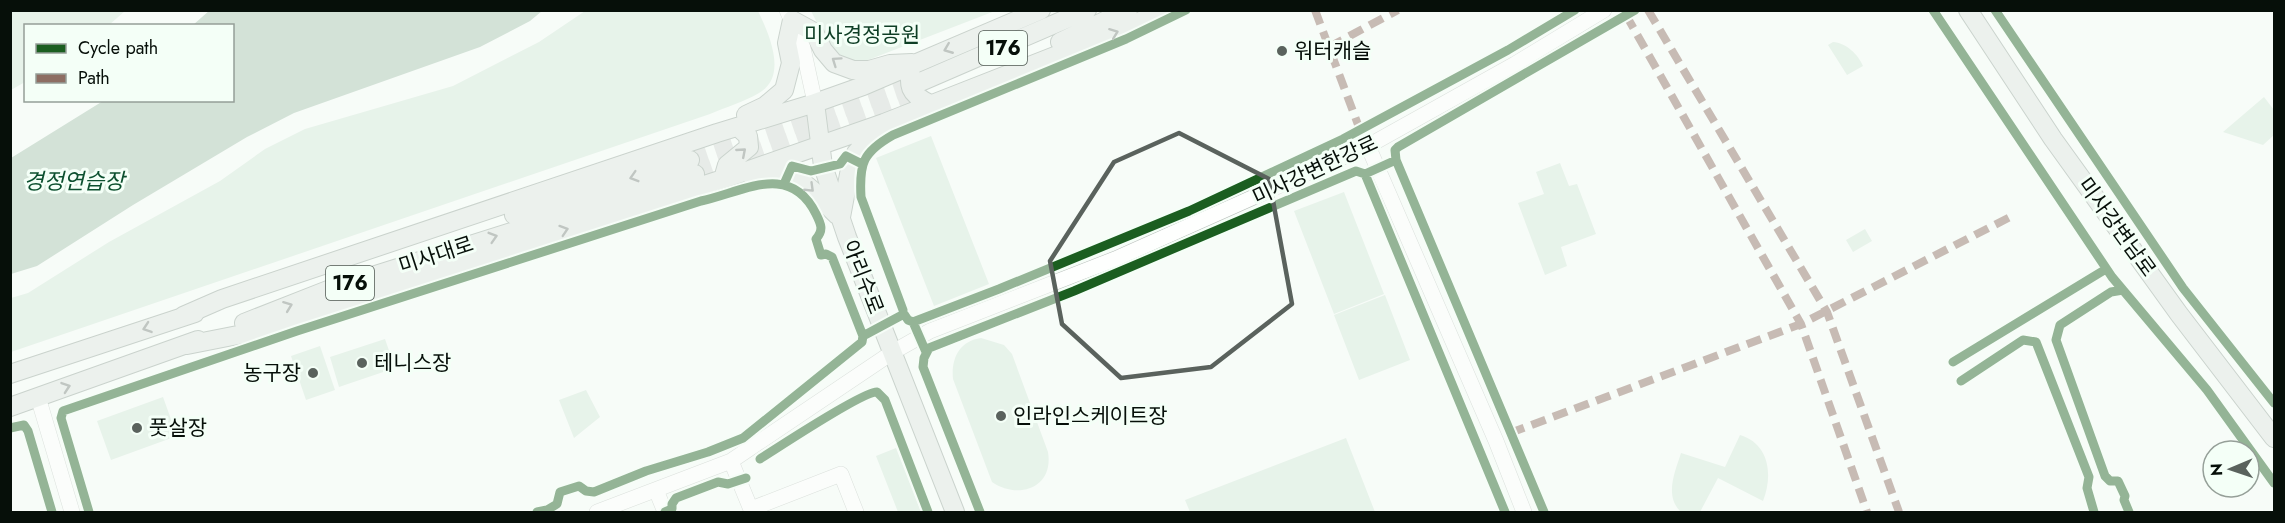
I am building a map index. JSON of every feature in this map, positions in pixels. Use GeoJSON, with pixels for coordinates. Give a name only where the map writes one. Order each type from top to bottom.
{"type":"FeatureCollection","features":[{"type":"Feature","properties":{"kind":"main road"},"geometry":{"type":"LineString","coordinates":[[183,316],[222,299],[863,86],[912,63],[1041,10]]}},
{"type":"Feature","properties":{"kind":"main road","name":"176"},"geometry":{"type":"LineString","coordinates":[[924,94],[1087,10]]}},
{"type":"Feature","properties":{"kind":"main road","name":"176"},"geometry":{"type":"LineString","coordinates":[[924,94],[1059,42],[1128,10]]}},
{"type":"Feature","properties":{"kind":"main road"},"geometry":{"type":"LineString","coordinates":[[912,63],[909,77],[911,91],[916,97],[1129,27],[1162,10]]}},
{"type":"Feature","properties":{"kind":"main road","name":"미사강변남로"},"geometry":{"type":"LineString","coordinates":[[1968,10],[2059,148],[2173,305],[2274,438]]}},
{"type":"Feature","properties":{"kind":"main road"},"geometry":{"type":"LineString","coordinates":[[789,15],[814,32],[823,50],[834,63],[853,70],[869,70],[890,64],[912,63]]}},
{"type":"Feature","properties":{"kind":"main road"},"geometry":{"type":"LineString","coordinates":[[717,134],[740,117],[765,106],[784,90],[790,63],[787,43],[789,15]]}},
{"type":"Feature","properties":{"kind":"main road"},"geometry":{"type":"LineString","coordinates":[[841,219],[850,170],[856,153],[884,123],[924,94]]}},
{"type":"Feature","properties":{"kind":"main road","name":"아리수로"},"geometry":{"type":"LineString","coordinates":[[815,103],[823,166],[841,219],[955,513]]}},
{"type":"Feature","properties":{"kind":"main road"},"geometry":{"type":"LineString","coordinates":[[187,345],[253,332],[304,316],[729,177],[884,123]]}},
{"type":"Feature","properties":{"kind":"main road"},"geometry":{"type":"LineString","coordinates":[[729,177],[728,165],[749,147],[748,136],[738,127]]}},
{"type":"Feature","properties":{"kind":"main road","name":"미사대로"},"geometry":{"type":"LineString","coordinates":[[10,374],[183,316],[333,275],[451,234],[693,167],[328,290],[187,345],[10,407]]}},
{"type":"Feature","properties":{"kind":"main road"},"geometry":{"type":"LineString","coordinates":[[729,177],[759,177],[775,174],[795,177],[804,181],[841,219]]}},
{"type":"Feature","properties":{"kind":"street","name":"미사강변한강로"},"geometry":{"type":"LineString","coordinates":[[597,513],[731,461],[750,451],[893,352],[930,331],[1115,259],[1368,147],[1515,64],[1604,10]]}},
{"type":"Feature","properties":{"kind":"street"},"geometry":{"type":"LineString","coordinates":[[789,15],[803,48],[815,103]]}},
{"type":"Feature","properties":{"kind":"street"},"geometry":{"type":"LineString","coordinates":[[1368,147],[1524,513]]}},
{"type":"Feature","properties":{"kind":"street"},"geometry":{"type":"LineString","coordinates":[[38,397],[72,513]]}},
{"type":"Feature","properties":{"kind":"street"},"geometry":{"type":"LineString","coordinates":[[731,461],[752,511],[841,474],[856,513]]}},
{"type":"Feature","properties":{"kind":"street"},"geometry":{"type":"LineString","coordinates":[[656,490],[665,513]]}},
{"type":"Feature","properties":{"kind":"highlighted area"},"geometry":{"type":"Polygon","coordinates":[[[1179,133],[1269,179],[1292,304],[1211,367],[1121,378],[1062,324],[1050,261],[1114,162],[1179,133]]]}},
{"type":"Feature","properties":{"kind":"green space"},"geometry":{"type":"Polygon","coordinates":[[[11,10],[125,10],[110,24],[24,24],[24,83],[11,90],[11,10]]]}},
{"type":"Feature","properties":{"kind":"green space"},"geometry":{"type":"Polygon","coordinates":[[[585,11],[758,11],[767,30],[774,54],[773,76],[768,85],[759,93],[710,114],[11,352],[11,298],[28,293],[109,242],[220,181],[265,149],[305,129],[453,86],[539,42],[585,11]]]}},
{"type":"Feature","properties":{"kind":"green space","name":"미사경정공원"},"geometry":{"type":"Polygon","coordinates":[[[811,11],[995,11],[868,60],[847,61],[832,52],[811,11]]]}},
{"type":"Feature","properties":{"kind":"green space"},"geometry":{"type":"Polygon","coordinates":[[[1833,42],[1842,44],[1851,50],[1863,66],[1847,75],[1828,45],[1833,42]]]}},
{"type":"Feature","properties":{"kind":"green space"},"geometry":{"type":"Polygon","coordinates":[[[2264,97],[2274,110],[2274,135],[2263,145],[2223,132],[2264,97]]]}},
{"type":"Feature","properties":{"kind":"green space"},"geometry":{"type":"Polygon","coordinates":[[[931,136],[989,284],[934,306],[876,158],[931,136]]]}},
{"type":"Feature","properties":{"kind":"green space"},"geometry":{"type":"Polygon","coordinates":[[[1560,163],[1569,186],[1577,184],[1596,234],[1561,247],[1567,266],[1545,275],[1518,203],[1544,194],[1536,172],[1560,163]]]}},
{"type":"Feature","properties":{"kind":"green space"},"geometry":{"type":"Polygon","coordinates":[[[1344,192],[1384,294],[1334,314],[1294,211],[1344,192]]]}},
{"type":"Feature","properties":{"kind":"green space"},"geometry":{"type":"Polygon","coordinates":[[[1865,229],[1872,241],[1853,252],[1846,240],[1865,229]]]}},
{"type":"Feature","properties":{"kind":"green space"},"geometry":{"type":"Polygon","coordinates":[[[1385,295],[1410,360],[1359,380],[1334,315],[1385,295]]]}},
{"type":"Feature","properties":{"kind":"green space","name":"인라인스케이트장"},"geometry":{"type":"Polygon","coordinates":[[[981,338],[1004,345],[1012,354],[1048,452],[1048,464],[1040,482],[1023,490],[1013,490],[992,482],[953,379],[953,365],[958,352],[967,343],[981,338]]]}},
{"type":"Feature","properties":{"kind":"green space","name":"테니스장"},"geometry":{"type":"Polygon","coordinates":[[[385,339],[395,368],[339,387],[330,357],[385,339]]]}},
{"type":"Feature","properties":{"kind":"green space","name":"농구장"},"geometry":{"type":"Polygon","coordinates":[[[320,346],[335,390],[306,400],[291,356],[320,346]]]}},
{"type":"Feature","properties":{"kind":"green space"},"geometry":{"type":"Polygon","coordinates":[[[586,390],[600,417],[574,438],[559,400],[586,390]]]}},
{"type":"Feature","properties":{"kind":"green space","name":"풋살장"},"geometry":{"type":"Polygon","coordinates":[[[163,397],[177,436],[111,460],[97,421],[163,397]]]}},
{"type":"Feature","properties":{"kind":"green space"},"geometry":{"type":"Polygon","coordinates":[[[1740,435],[1750,439],[1763,453],[1768,481],[1763,501],[1718,478],[1700,512],[1681,512],[1673,499],[1672,484],[1681,453],[1725,467],[1740,435]]]}},
{"type":"Feature","properties":{"kind":"green space"},"geometry":{"type":"Polygon","coordinates":[[[1346,438],[1375,512],[1190,512],[1185,500],[1346,438]]]}},
{"type":"Feature","properties":{"kind":"green space"},"geometry":{"type":"Polygon","coordinates":[[[896,448],[921,512],[898,512],[876,456],[896,448]]]}},
{"type":"Feature","properties":{"kind":"water","name":"경정연습장"},"geometry":{"type":"Polygon","coordinates":[[[210,10],[542,10],[530,21],[480,47],[294,113],[247,137],[37,266],[11,274],[11,158],[101,102],[234,102],[234,24],[194,24],[210,10]]]}},
{"type":"Feature","properties":{"kind":"tunnel"},"geometry":{"type":"LineString","coordinates":[[690,160],[918,83]]}},
{"type":"Feature","properties":{"kind":"tunnel"},"geometry":{"type":"LineString","coordinates":[[695,174],[925,95]]}},
{"type":"Feature","properties":{"kind":"marked path"},"geometry":{"type":"LineString","coordinates":[[1315,10],[1360,130]]}},
{"type":"Feature","properties":{"kind":"marked path"},"geometry":{"type":"LineString","coordinates":[[1329,47],[1398,10]]}},
{"type":"Feature","properties":{"kind":"marked path"},"geometry":{"type":"LineString","coordinates":[[1648,10],[1827,312],[1899,512]]}},
{"type":"Feature","properties":{"kind":"marked path"},"geometry":{"type":"LineString","coordinates":[[1626,15],[1801,324],[1867,512]]}},
{"type":"Feature","properties":{"kind":"marked path"},"geometry":{"type":"LineString","coordinates":[[1510,433],[1801,324],[2014,215]]}},
{"type":"Feature","properties":{"kind":"cycle path"},"geometry":{"type":"LineString","coordinates":[[903,310],[861,197],[862,167],[869,153],[893,135],[1126,39],[1186,10]]}},
{"type":"Feature","properties":{"kind":"cycle path"},"geometry":{"type":"LineString","coordinates":[[913,322],[1189,211],[1343,139],[1508,50],[1575,10]]}},
{"type":"Feature","properties":{"kind":"cycle path"},"geometry":{"type":"LineString","coordinates":[[1544,512],[1396,160],[1395,150],[1635,10]]}},
{"type":"Feature","properties":{"kind":"cycle path"},"geometry":{"type":"LineString","coordinates":[[1933,10],[2112,277],[2207,390],[2274,483]]}},
{"type":"Feature","properties":{"kind":"cycle path"},"geometry":{"type":"LineString","coordinates":[[1995,10],[2183,288],[2274,403]]}},
{"type":"Feature","properties":{"kind":"cycle path"},"geometry":{"type":"LineString","coordinates":[[784,184],[792,166],[811,171],[840,164],[846,156],[862,164]]}},
{"type":"Feature","properties":{"kind":"cycle path"},"geometry":{"type":"LineString","coordinates":[[980,512],[923,367],[929,348],[1074,291],[1356,171],[1365,174],[1396,160]]}},
{"type":"Feature","properties":{"kind":"cycle path"},"geometry":{"type":"LineString","coordinates":[[1365,174],[1505,512]]}},
{"type":"Feature","properties":{"kind":"cycle path"},"geometry":{"type":"LineString","coordinates":[[89,512],[61,418],[63,411],[297,331],[701,201],[764,184],[779,184],[793,188],[805,198],[816,214],[821,230],[816,239],[821,255],[826,254],[832,257],[863,336],[862,342],[743,438],[708,452],[646,471],[594,492],[586,491],[579,486],[560,492],[557,504],[547,510],[537,512]]}},
{"type":"Feature","properties":{"kind":"cycle path"},"geometry":{"type":"LineString","coordinates":[[1953,362],[2106,269]]}},
{"type":"Feature","properties":{"kind":"cycle path"},"geometry":{"type":"LineString","coordinates":[[2123,290],[2111,292],[2060,325],[2056,340],[2105,476],[2110,481],[2118,481],[2129,512]]}},
{"type":"Feature","properties":{"kind":"cycle path"},"geometry":{"type":"LineString","coordinates":[[863,336],[904,314],[908,320],[913,322],[926,352]]}},
{"type":"Feature","properties":{"kind":"cycle path"},"geometry":{"type":"LineString","coordinates":[[1961,381],[2023,340],[2036,342],[2089,477],[2087,488],[2094,512]]}},
{"type":"Feature","properties":{"kind":"cycle path"},"geometry":{"type":"LineString","coordinates":[[760,459],[856,400],[877,392],[885,400],[928,512]]}},
{"type":"Feature","properties":{"kind":"cycle path"},"geometry":{"type":"LineString","coordinates":[[10,428],[24,425],[28,431],[52,512]]}},
{"type":"Feature","properties":{"kind":"cycle path"},"geometry":{"type":"LineString","coordinates":[[665,512],[672,509],[676,498],[718,482],[728,484],[746,478]]}},
{"type":"Feature","properties":{"kind":"place","name":"워터캐슬"},"geometry":{"type":"Point","coordinates":[1282,51]}},
{"type":"Feature","properties":{"kind":"place","name":"테니스장"},"geometry":{"type":"Point","coordinates":[362,363]}},
{"type":"Feature","properties":{"kind":"place","name":"농구장"},"geometry":{"type":"Point","coordinates":[313,373]}},
{"type":"Feature","properties":{"kind":"place","name":"인라인스케이트장"},"geometry":{"type":"Point","coordinates":[1001,416]}},
{"type":"Feature","properties":{"kind":"place","name":"풋살장"},"geometry":{"type":"Point","coordinates":[137,428]}}]}
